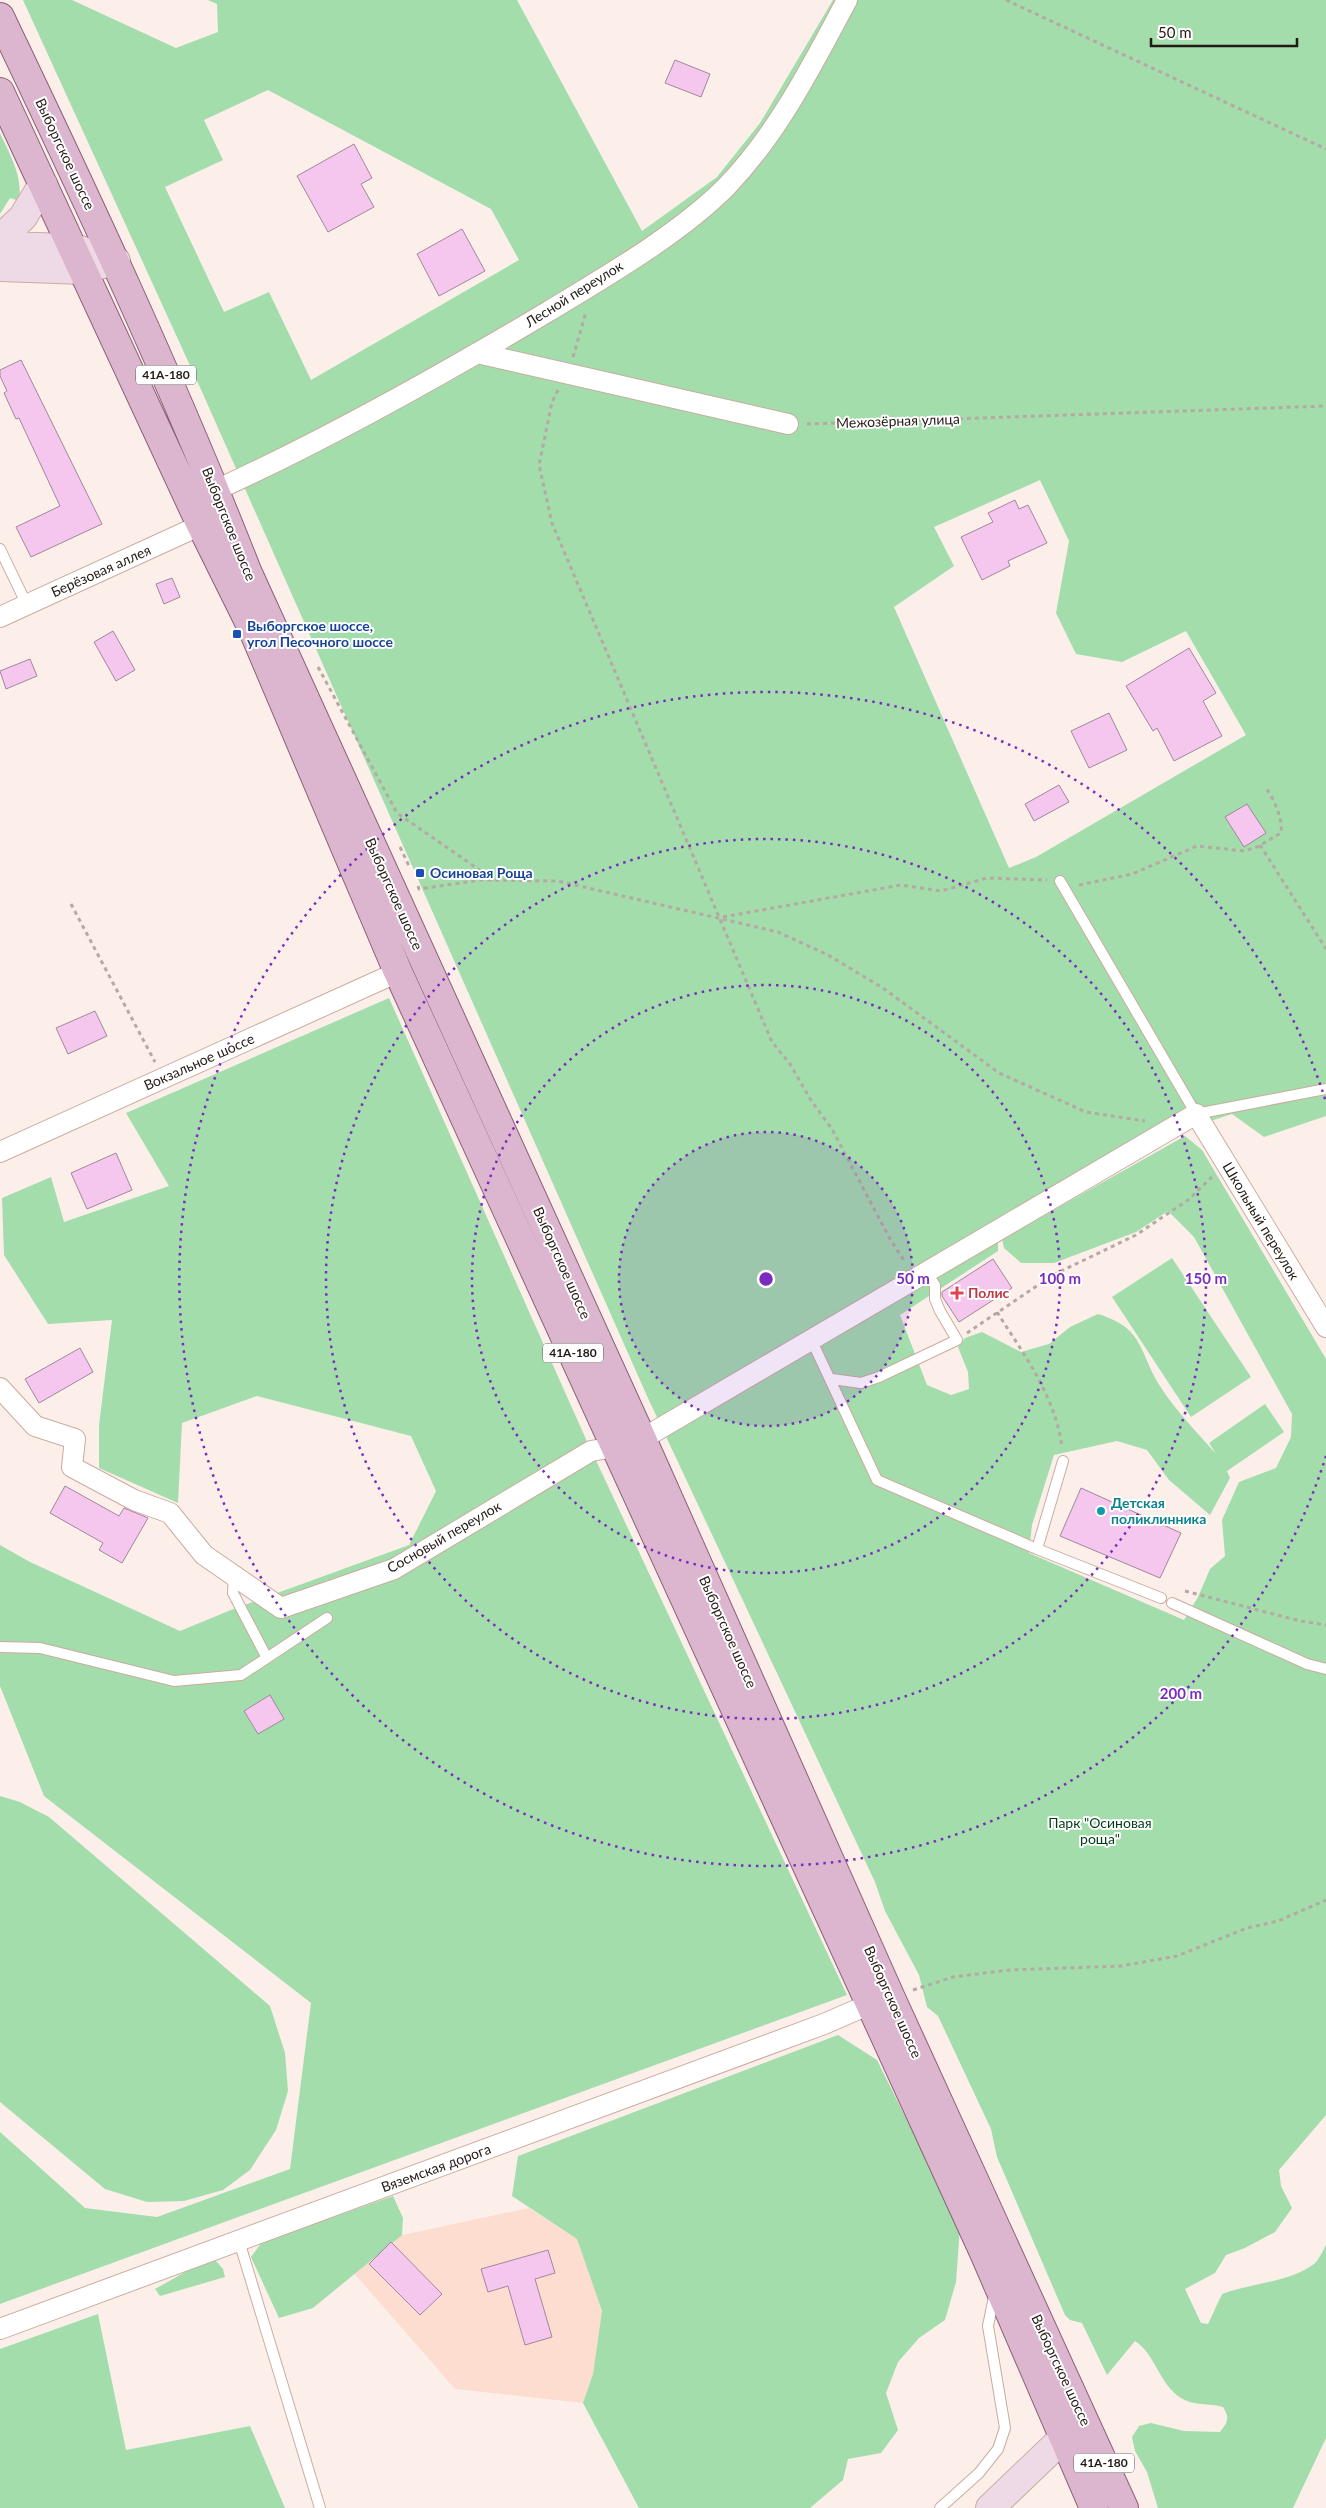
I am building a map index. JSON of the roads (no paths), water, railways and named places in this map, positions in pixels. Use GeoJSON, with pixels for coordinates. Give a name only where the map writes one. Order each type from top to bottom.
{"type":"FeatureCollection","features":[{"type":"Feature","properties":{"kind":"main road","name":"Выборгское шоссе"},"geometry":{"type":"LineString","coordinates":[[0,17],[116,260],[216,490],[247,571],[642,1439],[890,1998],[1124,2508]]}},
{"type":"Feature","properties":{"kind":"main road","name":"Выборгское шоссе"},"geometry":{"type":"LineString","coordinates":[[0,92],[201,524],[252,628],[398,972],[997,2282],[1094,2508]]}},
{"type":"Feature","properties":{"kind":"main road"},"geometry":{"type":"LineString","coordinates":[[0,239],[23,217],[44,184]]}},
{"type":"Feature","properties":{"kind":"main road"},"geometry":{"type":"LineString","coordinates":[[0,246],[79,259]]}},
{"type":"Feature","properties":{"kind":"main road"},"geometry":{"type":"LineString","coordinates":[[0,267],[79,259],[116,260]]}},
{"type":"Feature","properties":{"kind":"main road"},"geometry":{"type":"LineString","coordinates":[[1011,2508],[1066,2445],[1084,2419]]}},
{"type":"Feature","properties":{"kind":"main road"},"geometry":{"type":"LineString","coordinates":[[990,2508],[1066,2445]]}},
{"type":"Feature","properties":{"kind":"street","name":"Лесной переулок"},"geometry":{"type":"LineString","coordinates":[[216,490],[299,452],[478,354],[594,283],[679,226],[726,186],[758,148],[790,103],[847,0]]}},
{"type":"Feature","properties":{"kind":"street"},"geometry":{"type":"LineString","coordinates":[[478,354],[788,424]]}},
{"type":"Feature","properties":{"kind":"street","name":"Берёзовая аллея"},"geometry":{"type":"LineString","coordinates":[[0,617],[201,524]]}},
{"type":"Feature","properties":{"kind":"street","name":"Вокзальное шоссе"},"geometry":{"type":"LineString","coordinates":[[0,1152],[398,972]]}},
{"type":"Feature","properties":{"kind":"street"},"geometry":{"type":"LineString","coordinates":[[642,1439],[1196,1114]]}},
{"type":"Feature","properties":{"kind":"street","name":"Школьный переулок"},"geometry":{"type":"LineString","coordinates":[[1196,1114],[1326,1327]]}},
{"type":"Feature","properties":{"kind":"street","name":"Сосновый переулок"},"geometry":{"type":"LineString","coordinates":[[0,1388],[35,1426],[75,1439],[72,1467],[134,1500],[170,1513],[204,1555],[281,1608],[394,1569],[591,1450],[615,1447]]}},
{"type":"Feature","properties":{"kind":"street","name":"Вяземская дорога"},"geometry":{"type":"LineString","coordinates":[[0,2329],[814,2027],[870,2004]]}},
{"type":"Feature","properties":{"kind":"lane"},"geometry":{"type":"LineString","coordinates":[[0,549],[27,605]]}},
{"type":"Feature","properties":{"kind":"lane"},"geometry":{"type":"LineString","coordinates":[[1062,884],[1196,1114],[1326,1089]]}},
{"type":"Feature","properties":{"kind":"lane"},"geometry":{"type":"LineString","coordinates":[[832,1379],[862,1383],[879,1377],[956,1340],[940,1311],[936,1299],[935,1285],[921,1275]]}},
{"type":"Feature","properties":{"kind":"lane"},"geometry":{"type":"LineString","coordinates":[[811,1339],[832,1379],[877,1480],[1037,1549],[1161,1598]]}},
{"type":"Feature","properties":{"kind":"lane"},"geometry":{"type":"LineString","coordinates":[[1037,1549],[1063,1461]]}},
{"type":"Feature","properties":{"kind":"lane"},"geometry":{"type":"LineString","coordinates":[[234,1576],[233,1593],[267,1658]]}},
{"type":"Feature","properties":{"kind":"lane"},"geometry":{"type":"LineString","coordinates":[[1172,1603],[1307,1664],[1326,1669]]}},
{"type":"Feature","properties":{"kind":"lane"},"geometry":{"type":"LineString","coordinates":[[0,1647],[40,1648],[174,1681],[241,1675],[327,1618]]}},
{"type":"Feature","properties":{"kind":"lane"},"geometry":{"type":"LineString","coordinates":[[239,2241],[320,2508]]}},
{"type":"Feature","properties":{"kind":"lane"},"geometry":{"type":"LineString","coordinates":[[940,2508],[979,2473],[998,2449],[1005,2428],[988,2326],[997,2282]]}},
{"type":"Feature","properties":{"kind":"place","name":"Выборгское шоссе, угол Песочного шоссе"},"geometry":{"type":"Point","coordinates":[237,634]}},
{"type":"Feature","properties":{"kind":"place","name":"Осиновая Роща"},"geometry":{"type":"Point","coordinates":[420,873]}},
{"type":"Feature","properties":{"kind":"place","name":"Полис"},"geometry":{"type":"Point","coordinates":[957,1293]}},
{"type":"Feature","properties":{"kind":"place","name":"Детская поликлинника"},"geometry":{"type":"Point","coordinates":[1101,1511]}},
{"type":"Feature","properties":{"kind":"park label","name":"Парк \"Осиновая роща\""},"geometry":{"type":"Point","coordinates":[1100,1832]}}]}
